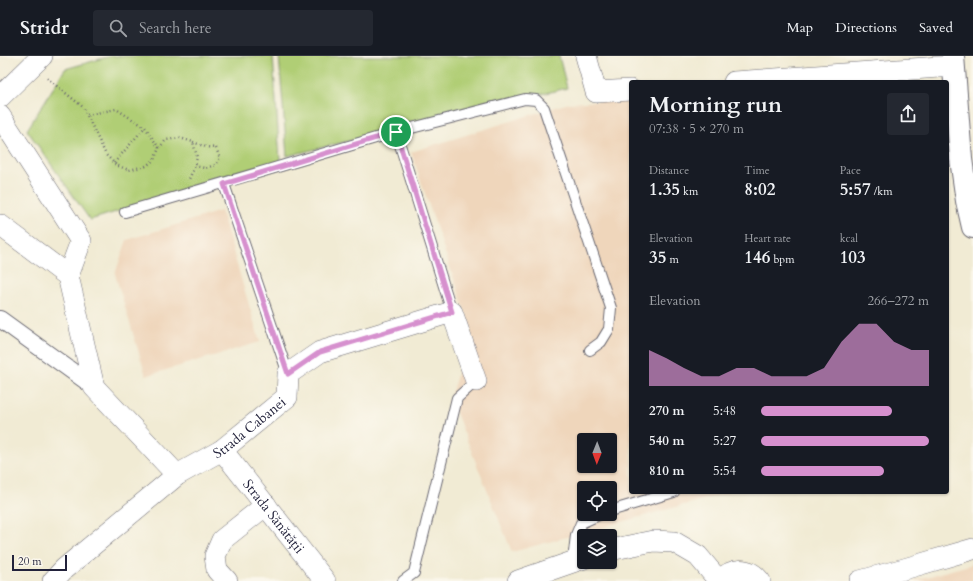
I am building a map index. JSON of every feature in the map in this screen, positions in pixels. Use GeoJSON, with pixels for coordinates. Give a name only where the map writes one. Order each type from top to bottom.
{"type":"FeatureCollection","features":[{"type":"Feature","properties":{"kind":"street"},"geometry":{"type":"LineString","coordinates":[[586,56],[596,92],[629,90]]}},
{"type":"Feature","properties":{"kind":"street"},"geometry":{"type":"LineString","coordinates":[[0,97],[37,61]]}},
{"type":"Feature","properties":{"kind":"street"},"geometry":{"type":"LineString","coordinates":[[786,80],[830,78],[953,61],[953,136],[961,159],[973,227]]}},
{"type":"Feature","properties":{"kind":"street"},"geometry":{"type":"LineString","coordinates":[[0,116],[81,241],[68,276],[94,387]]}},
{"type":"Feature","properties":{"kind":"street"},"geometry":{"type":"LineString","coordinates":[[0,225],[68,276]]}},
{"type":"Feature","properties":{"kind":"street"},"geometry":{"type":"LineString","coordinates":[[288,374],[320,352],[452,312],[476,381]]}},
{"type":"Feature","properties":{"kind":"street"},"geometry":{"type":"LineString","coordinates":[[0,319],[94,387],[177,475]]}},
{"type":"Feature","properties":{"kind":"street","name":"Strada Cabanei"},"geometry":{"type":"LineString","coordinates":[[53,581],[64,569],[177,475],[222,450],[287,397],[288,374]]}},
{"type":"Feature","properties":{"kind":"street","name":"Strada Sănătății"},"geometry":{"type":"LineString","coordinates":[[222,450],[326,581]]}},
{"type":"Feature","properties":{"kind":"street"},"geometry":{"type":"LineString","coordinates":[[227,581],[217,570],[215,556],[222,540],[266,505]]}},
{"type":"Feature","properties":{"kind":"street"},"geometry":{"type":"LineString","coordinates":[[617,549],[653,541],[674,542],[698,556],[719,581],[725,575],[741,570],[756,576],[760,581]]}},
{"type":"Feature","properties":{"kind":"street"},"geometry":{"type":"LineString","coordinates":[[860,581],[973,549]]}},
{"type":"Feature","properties":{"kind":"street"},"geometry":{"type":"LineString","coordinates":[[518,581],[577,560]]}},
{"type":"Feature","properties":{"kind":"lane"},"geometry":{"type":"LineString","coordinates":[[125,212],[396,132],[525,99],[536,100],[544,108],[611,308],[609,329],[601,342],[590,350]]}},
{"type":"Feature","properties":{"kind":"lane"},"geometry":{"type":"LineString","coordinates":[[396,132],[452,312]]}},
{"type":"Feature","properties":{"kind":"lane"},"geometry":{"type":"LineString","coordinates":[[224,184],[288,374]]}},
{"type":"Feature","properties":{"kind":"lane"},"geometry":{"type":"LineString","coordinates":[[403,581],[414,573],[457,398],[476,381]]}},
{"type":"Feature","properties":{"kind":"lane"},"geometry":{"type":"LineString","coordinates":[[617,509],[667,494]]}},
{"type":"Feature","properties":{"kind":"lane"},"geometry":{"type":"LineString","coordinates":[[578,529],[581,523],[585,521]]}},
{"type":"Feature","properties":{"kind":"lane"},"geometry":{"type":"LineString","coordinates":[[577,533],[577,543]]}},
{"type":"Feature","properties":{"kind":"path"},"geometry":{"type":"LineString","coordinates":[[37,61],[83,107],[106,155],[116,165],[130,170],[146,166],[154,160],[159,148],[166,140],[180,138],[206,147],[216,148],[220,158],[216,165],[206,168],[195,166]]}},
{"type":"Feature","properties":{"kind":"path"},"geometry":{"type":"LineString","coordinates":[[87,115],[116,109],[145,127],[159,148]]}},
{"type":"Feature","properties":{"kind":"path"},"geometry":{"type":"LineString","coordinates":[[114,163],[145,127]]}},
{"type":"Feature","properties":{"kind":"path"},"geometry":{"type":"LineString","coordinates":[[182,196],[195,166],[197,157],[193,142]]}},
{"type":"Feature","properties":{"kind":"shaded area"},"geometry":{"type":"Polygon","coordinates":[[[629,99],[629,494],[724,494],[596,529],[577,529],[577,534],[512,552],[450,398],[471,329],[411,152],[569,103],[629,99]]]}},
{"type":"Feature","properties":{"kind":"shaded area"},"geometry":{"type":"Polygon","coordinates":[[[221,211],[260,342],[146,376],[115,274],[127,240],[221,211]]]}},
{"type":"Feature","properties":{"kind":"shaded area"},"geometry":{"type":"Polygon","coordinates":[[[973,564],[973,581],[912,581],[973,564]]]}},
{"type":"Feature","properties":{"kind":"green space"},"geometry":{"type":"Polygon","coordinates":[[[111,56],[273,56],[280,161],[90,220],[27,130],[65,69],[111,56]]]}},
{"type":"Feature","properties":{"kind":"green space"},"geometry":{"type":"Polygon","coordinates":[[[279,56],[559,56],[567,88],[287,156],[279,56]]]}},
{"type":"Feature","properties":{"kind":"route"},"geometry":{"type":"LineString","coordinates":[[396,132],[452,312],[320,352],[288,374],[224,184],[396,132]]}}]}
